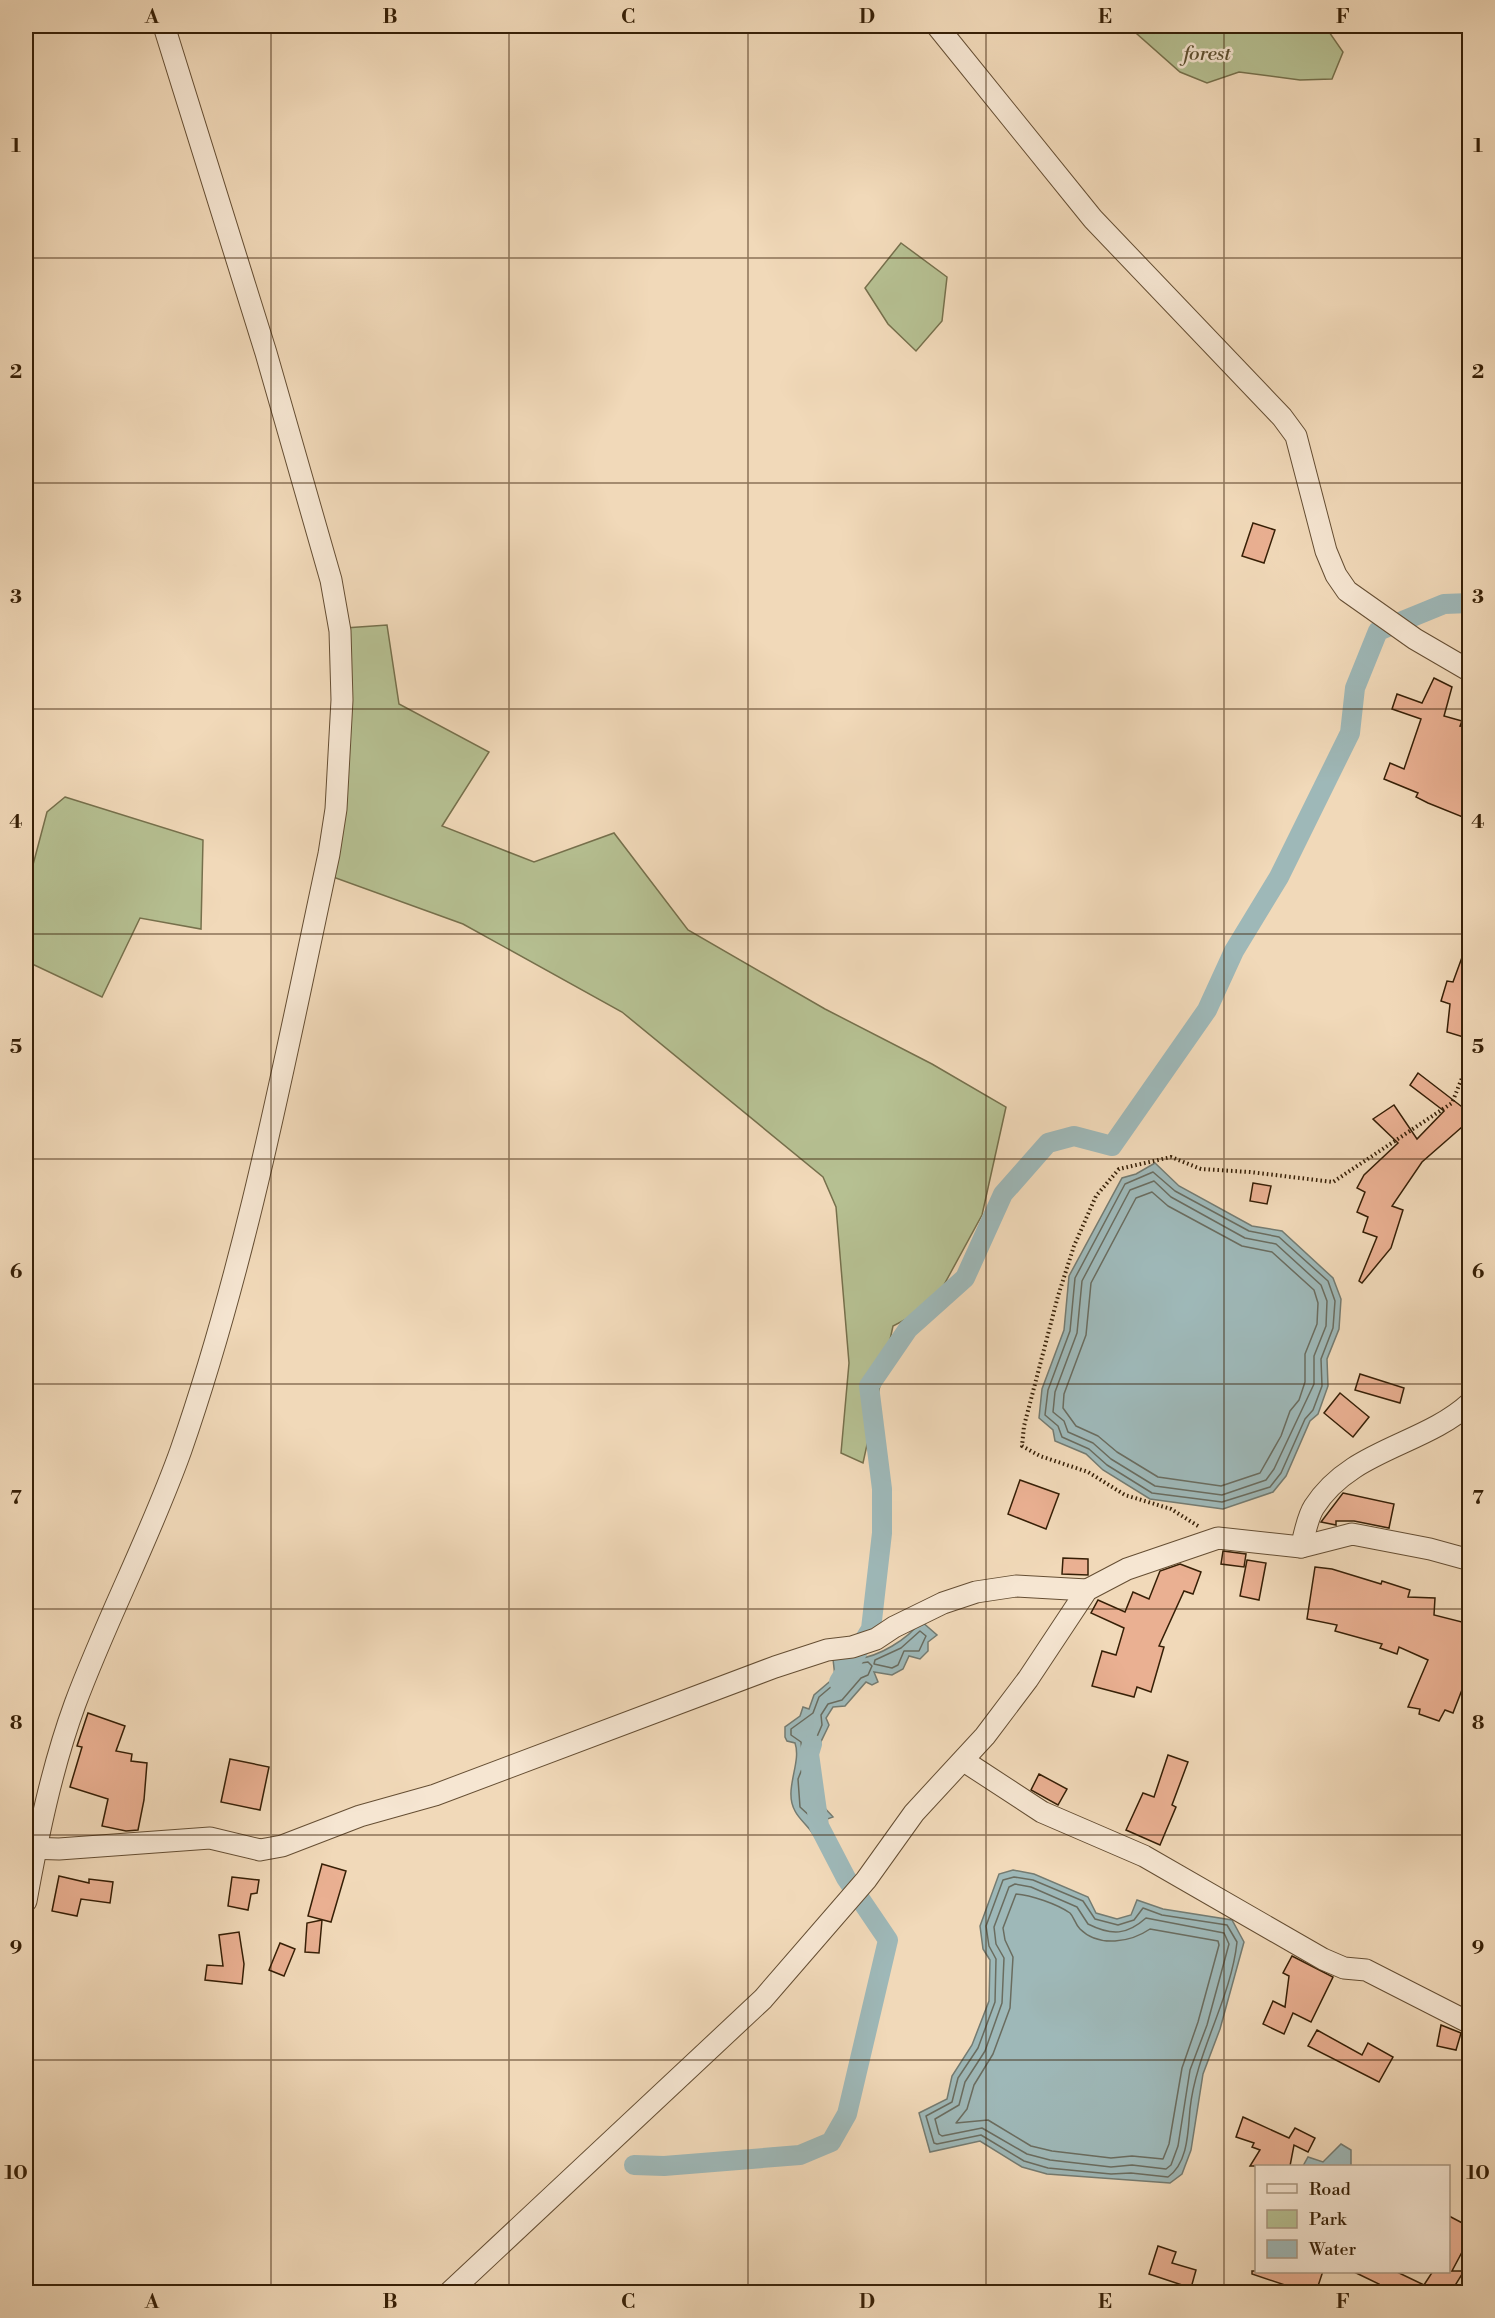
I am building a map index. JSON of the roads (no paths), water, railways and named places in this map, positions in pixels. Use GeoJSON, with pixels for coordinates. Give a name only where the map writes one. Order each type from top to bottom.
{"type":"FeatureCollection","features":[{"type":"Feature","properties":{"kind":"street"},"geometry":{"type":"LineString","coordinates":[[26,1901],[30,1848],[75,1704],[181,1449],[233,1280],[266,1149],[329,854],[341,755],[340,631],[331,580],[266,353],[164,26]]}},
{"type":"Feature","properties":{"kind":"street"},"geometry":{"type":"LineString","coordinates":[[937,26],[1093,219],[1282,417],[1296,436],[1326,551],[1336,575],[1347,591],[1415,639],[1470,671]]}},
{"type":"Feature","properties":{"kind":"street"},"geometry":{"type":"LineString","coordinates":[[1301,1546],[1313,1508],[1337,1480],[1363,1460],[1456,1415],[1470,1403]]}},
{"type":"Feature","properties":{"kind":"street"},"geometry":{"type":"LineString","coordinates":[[450,2292],[763,1999],[866,1880],[914,1813],[964,1761],[1028,1678],[1087,1590],[1127,1569],[1218,1538],[1301,1546],[1352,1534],[1430,1549],[1470,1560]]}},
{"type":"Feature","properties":{"kind":"street"},"geometry":{"type":"LineString","coordinates":[[30,1848],[59,1849],[210,1838],[260,1850],[282,1845],[360,1816],[435,1795],[775,1667],[827,1650],[852,1647],[876,1640],[894,1627],[943,1602],[976,1592],[1016,1586],[1087,1590]]}},
{"type":"Feature","properties":{"kind":"street"},"geometry":{"type":"LineString","coordinates":[[964,1761],[1042,1812],[1144,1856],[1323,1959],[1344,1968],[1366,1970],[1470,2023]]}},
{"type":"Feature","properties":{"kind":"water"},"geometry":{"type":"Polygon","coordinates":[[[1155,1163],[1179,1186],[1252,1226],[1282,1231],[1333,1278],[1341,1299],[1339,1329],[1327,1359],[1328,1386],[1318,1414],[1310,1421],[1286,1476],[1273,1492],[1223,1509],[1150,1499],[1103,1470],[1086,1454],[1055,1441],[1053,1430],[1039,1418],[1042,1389],[1064,1330],[1069,1276],[1122,1178],[1136,1174],[1155,1163]]]}},
{"type":"Feature","properties":{"kind":"water"},"geometry":{"type":"Polygon","coordinates":[[[921,1621],[937,1635],[928,1642],[928,1651],[920,1659],[909,1656],[903,1669],[892,1675],[874,1672],[878,1682],[872,1685],[866,1682],[845,1706],[833,1707],[826,1718],[829,1725],[811,1766],[810,1783],[813,1795],[833,1817],[819,1822],[813,1834],[797,1814],[792,1803],[791,1794],[797,1751],[795,1743],[787,1741],[785,1737],[785,1727],[800,1716],[803,1707],[809,1709],[814,1695],[835,1677],[833,1659],[856,1659],[874,1655],[909,1634],[921,1621]]]}},
{"type":"Feature","properties":{"kind":"water"},"geometry":{"type":"Polygon","coordinates":[[[1013,1870],[1034,1874],[1088,1897],[1096,1913],[1117,1919],[1131,1915],[1137,1900],[1163,1909],[1232,1920],[1244,1942],[1220,2029],[1203,2074],[1191,2150],[1182,2174],[1170,2183],[1047,2174],[1022,2167],[980,2141],[930,2152],[919,2113],[947,2099],[952,2076],[972,2045],[989,2001],[990,1960],[983,1949],[980,1926],[999,1874],[1013,1870]]]}},
{"type":"Feature","properties":{"kind":"water"},"geometry":{"type":"Polygon","coordinates":[[[1341,2144],[1351,2150],[1351,2165],[1304,2165],[1308,2157],[1323,2162],[1341,2144]]]}},
{"type":"Feature","properties":{"kind":"waterway"},"geometry":{"type":"LineString","coordinates":[[839,1682],[871,1629],[882,1533],[882,1489],[869,1386],[908,1329],[965,1278],[1003,1194],[1048,1143],[1074,1136],[1112,1146],[1207,1010],[1234,951],[1279,877],[1350,733],[1355,688],[1378,631],[1444,604],[1470,603]]}},
{"type":"Feature","properties":{"kind":"waterway"},"geometry":{"type":"LineString","coordinates":[[634,2165],[664,2166],[800,2155],[831,2142],[847,2114],[888,1940],[846,1878],[819,1826],[809,1754],[812,1744]]}},
{"type":"Feature","properties":{"kind":"park label","name":"forest"},"geometry":{"type":"Point","coordinates":[1207,53]}}]}
